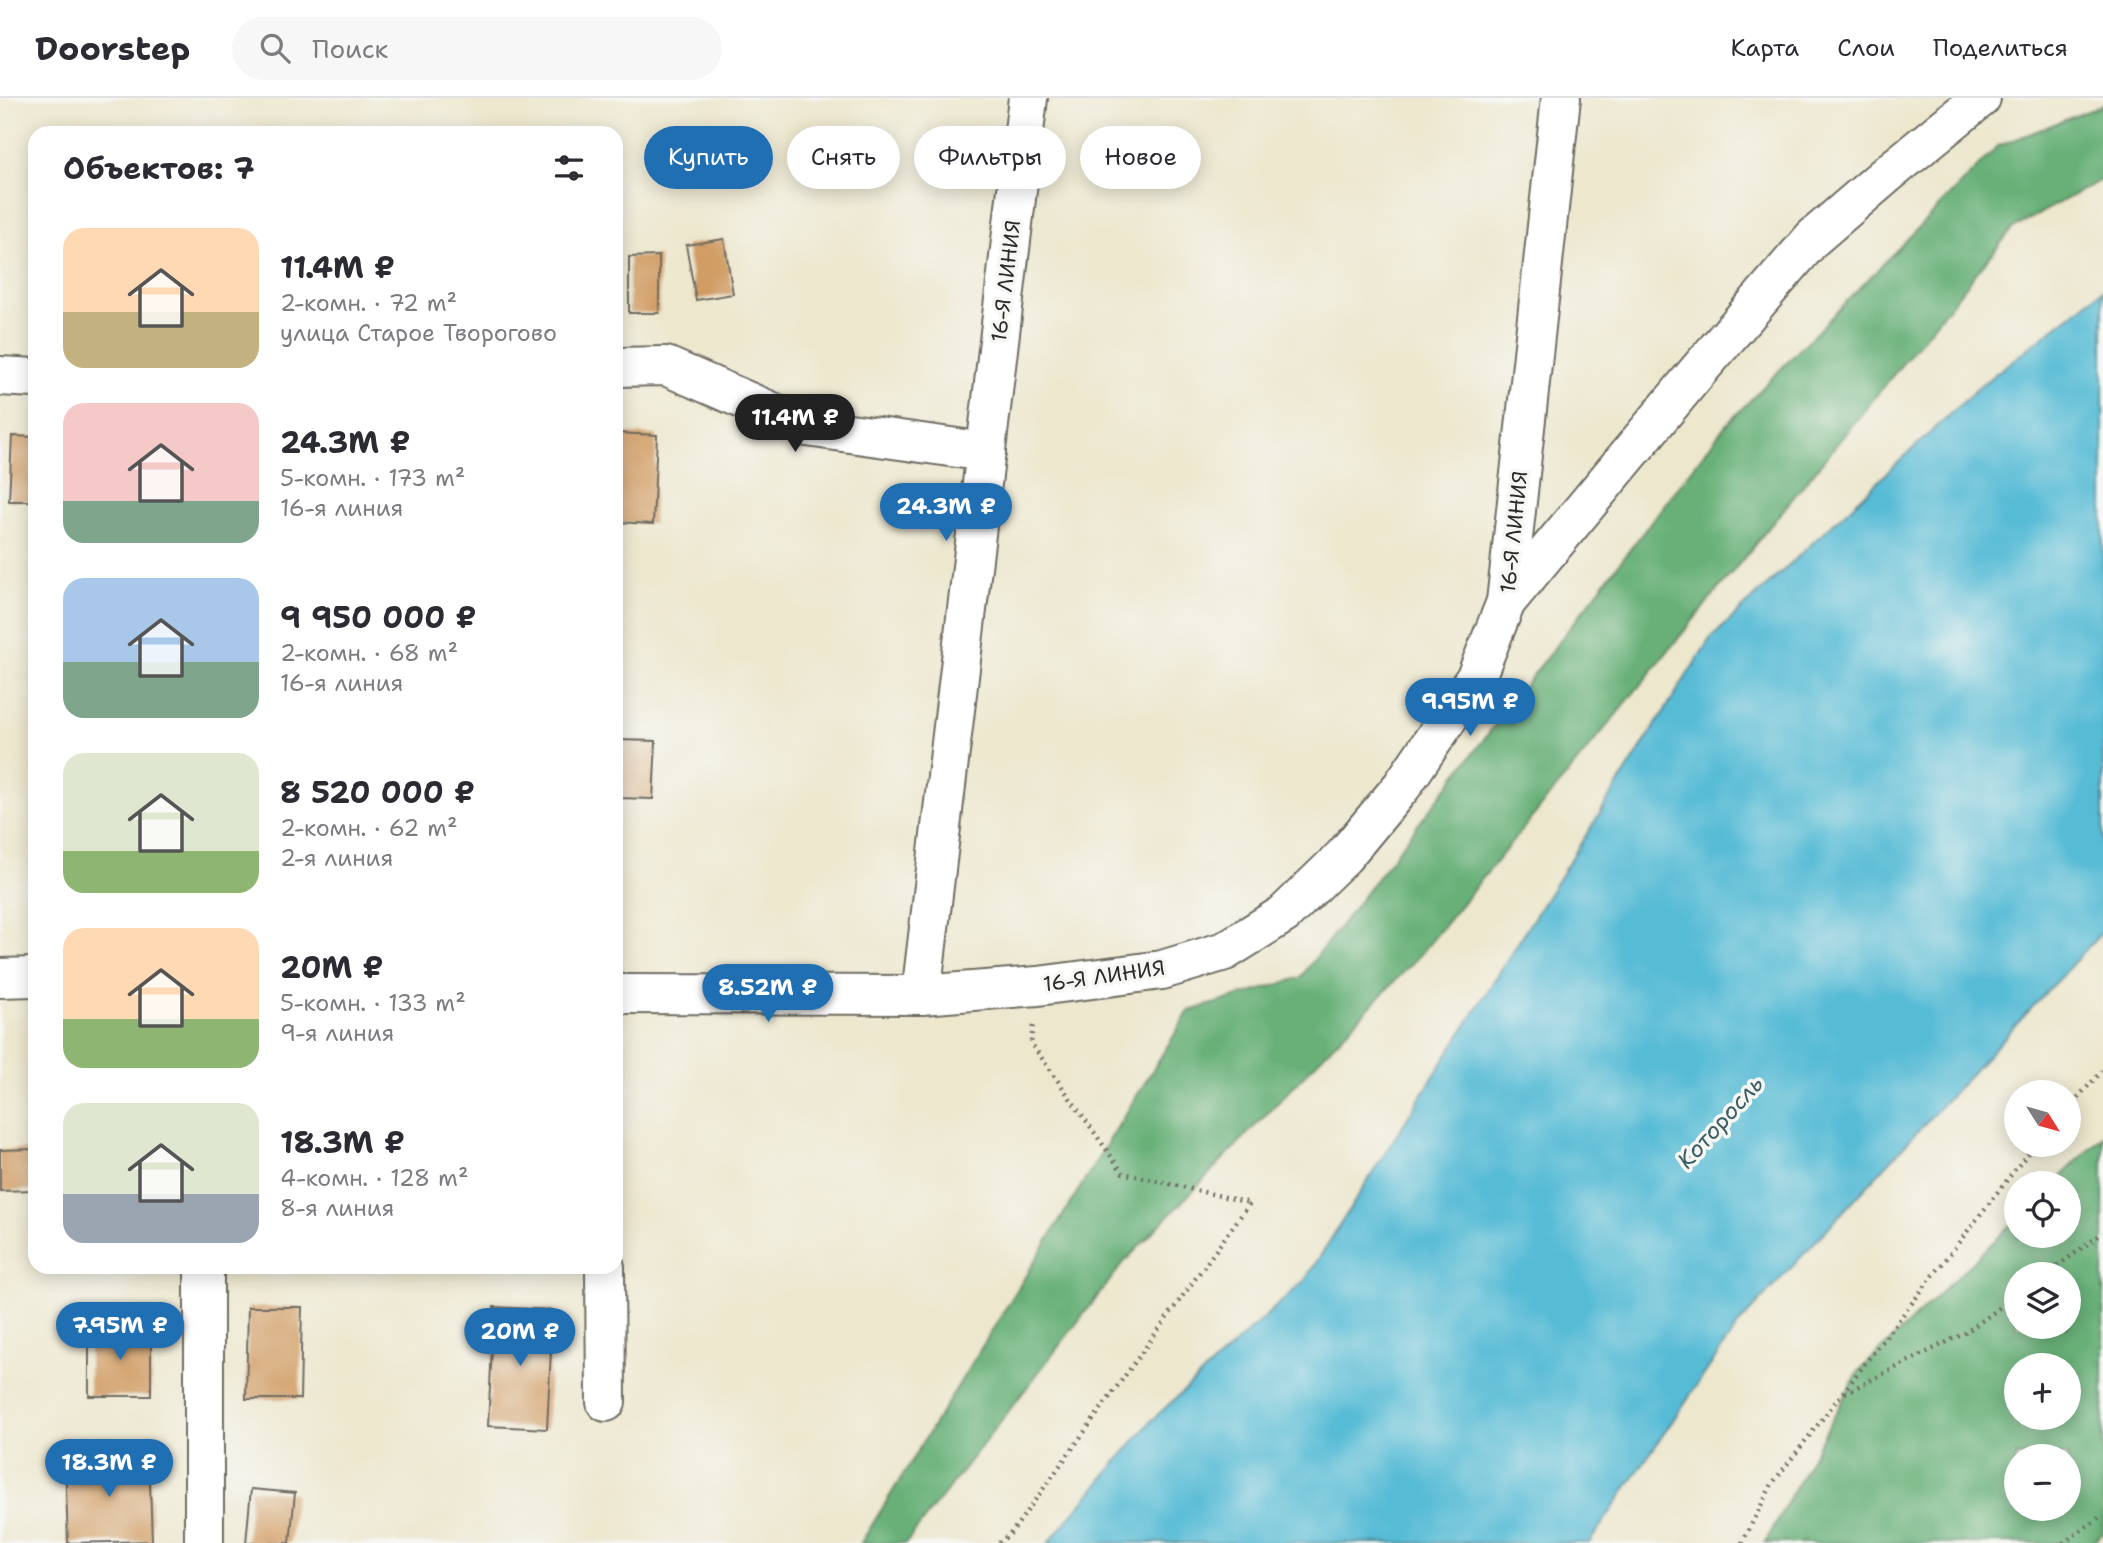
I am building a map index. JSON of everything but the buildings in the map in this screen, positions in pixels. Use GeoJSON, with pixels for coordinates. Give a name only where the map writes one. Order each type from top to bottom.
{"type":"FeatureCollection","features":[{"type":"Feature","properties":{"kind":"street","name":"16-Я ЛИНИЯ"},"geometry":{"type":"LineString","coordinates":[[1028,98],[921,995],[1038,986],[1162,970],[1225,951],[1284,914],[1344,856],[1402,786],[1476,677],[1506,602],[1561,98]]}},
{"type":"Feature","properties":{"kind":"street"},"geometry":{"type":"LineString","coordinates":[[1506,602],[1698,371],[1813,238],[1981,98]]}},
{"type":"Feature","properties":{"kind":"street"},"geometry":{"type":"LineString","coordinates":[[623,368],[666,366],[807,427],[986,453]]}},
{"type":"Feature","properties":{"kind":"street"},"geometry":{"type":"LineString","coordinates":[[0,376],[28,378]]}},
{"type":"Feature","properties":{"kind":"street"},"geometry":{"type":"LineString","coordinates":[[0,978],[28,977]]}},
{"type":"Feature","properties":{"kind":"street"},"geometry":{"type":"LineString","coordinates":[[623,994],[921,995]]}},
{"type":"Feature","properties":{"kind":"street"},"geometry":{"type":"LineString","coordinates":[[204,1274],[204,1543]]}},
{"type":"Feature","properties":{"kind":"street"},"geometry":{"type":"LineString","coordinates":[[605,1274],[606,1402]]}},
{"type":"Feature","properties":{"kind":"path"},"geometry":{"type":"LineString","coordinates":[[999,1543],[1020,1521],[1250,1203],[1123,1173],[1031,1043],[1038,986]]}},
{"type":"Feature","properties":{"kind":"path"},"geometry":{"type":"LineString","coordinates":[[2081,1094],[2103,1070]]}},
{"type":"Feature","properties":{"kind":"path"},"geometry":{"type":"LineString","coordinates":[[1742,1543],[1772,1484],[2025,1157]]}},
{"type":"Feature","properties":{"kind":"path"},"geometry":{"type":"LineString","coordinates":[[2063,1262],[2103,1233]]}},
{"type":"Feature","properties":{"kind":"path"},"geometry":{"type":"LineString","coordinates":[[1841,1395],[1965,1333],[2004,1305]]}},
{"type":"Feature","properties":{"kind":"path"},"geometry":{"type":"LineString","coordinates":[[2063,1543],[2103,1514]]}},
{"type":"Feature","properties":{"kind":"green space"},"geometry":{"type":"Polygon","coordinates":[[[2103,105],[2103,179],[2013,228],[1420,955],[1125,1261],[906,1543],[861,1543],[1189,1011],[1300,978],[1725,426],[1998,146],[2103,105]]]}},
{"type":"Feature","properties":{"kind":"green space"},"geometry":{"type":"Polygon","coordinates":[[[2103,1136],[2103,1534],[2090,1543],[1765,1543],[1858,1372],[2004,1232],[2004,1248],[2081,1248],[2081,1171],[2067,1171],[2103,1136]]]}},
{"type":"Feature","properties":{"kind":"water","name":"Которосль"},"geometry":{"type":"Polygon","coordinates":[[[2103,290],[2103,931],[1738,1325],[1589,1543],[1048,1543],[1152,1420],[1305,1280],[1710,639],[1981,385],[2103,290]]]}}]}
